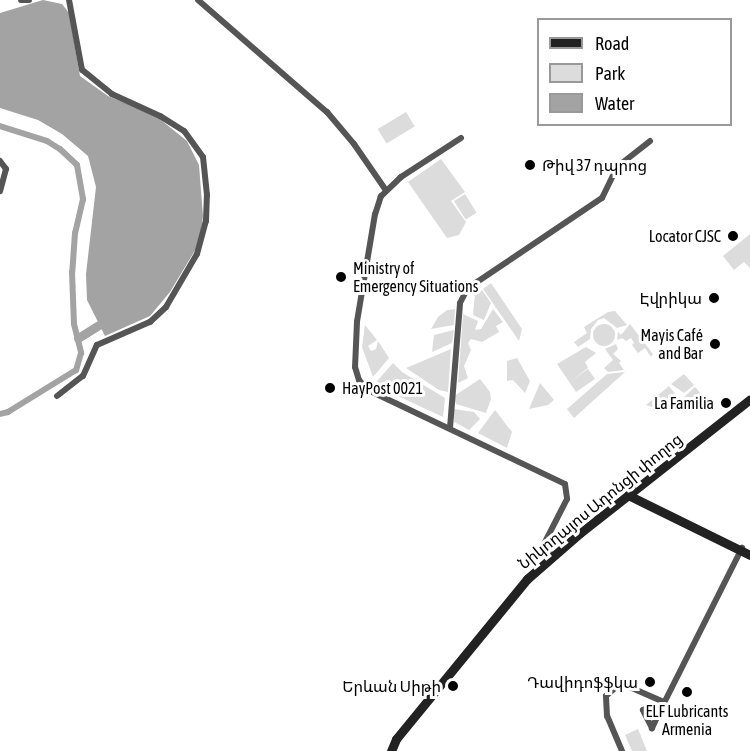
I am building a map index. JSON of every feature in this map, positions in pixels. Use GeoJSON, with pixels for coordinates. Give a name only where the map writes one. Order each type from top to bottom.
{"type":"FeatureCollection","features":[{"type":"Feature","properties":{"kind":"street"},"geometry":{"type":"LineString","coordinates":[[21,0],[29,0]]}},
{"type":"Feature","properties":{"kind":"street"},"geometry":{"type":"LineString","coordinates":[[57,396],[83,376],[97,345],[150,322],[166,307],[197,254],[206,221],[207,195],[203,157],[184,131],[160,116],[112,94],[82,70],[69,0]]}},
{"type":"Feature","properties":{"kind":"street"},"geometry":{"type":"LineString","coordinates":[[198,0],[327,112],[354,144],[385,189]]}},
{"type":"Feature","properties":{"kind":"street"},"geometry":{"type":"LineString","coordinates":[[461,138],[385,189],[375,214],[357,322],[355,367],[359,380],[368,390],[565,484],[567,499],[544,544],[553,557]]}},
{"type":"Feature","properties":{"kind":"street"},"geometry":{"type":"LineString","coordinates":[[450,428],[460,303],[465,293],[472,285],[602,198],[617,167],[650,141]]}},
{"type":"Feature","properties":{"kind":"street"},"geometry":{"type":"LineString","coordinates":[[0,161],[6,169],[0,190]]}},
{"type":"Feature","properties":{"kind":"street","name":"Նիկողայոս Ադոնցի փողոց"},"geometry":{"type":"LineString","coordinates":[[393,751],[396,742],[436,693],[529,581],[553,557],[750,400]]}},
{"type":"Feature","properties":{"kind":"street"},"geometry":{"type":"LineString","coordinates":[[631,495],[746,551],[677,675],[659,713]]}},
{"type":"Feature","properties":{"kind":"street"},"geometry":{"type":"LineString","coordinates":[[622,751],[607,716],[606,696],[617,686],[625,685],[664,702]]}},
{"type":"Feature","properties":{"kind":"green space"},"geometry":{"type":"Polygon","coordinates":[[[406,112],[415,127],[386,144],[378,129],[406,112]]]}},
{"type":"Feature","properties":{"kind":"green space"},"geometry":{"type":"Polygon","coordinates":[[[441,159],[465,192],[451,201],[466,222],[459,235],[447,238],[408,182],[441,159]]]}},
{"type":"Feature","properties":{"kind":"green space"},"geometry":{"type":"Polygon","coordinates":[[[465,194],[477,213],[466,220],[454,201],[465,194]]]}},
{"type":"Feature","properties":{"kind":"green space"},"geometry":{"type":"Polygon","coordinates":[[[750,234],[750,268],[744,262],[734,270],[723,256],[750,234]]]}},
{"type":"Feature","properties":{"kind":"green space"},"geometry":{"type":"Polygon","coordinates":[[[491,283],[522,329],[519,341],[483,289],[491,283]]]}},
{"type":"Feature","properties":{"kind":"green space"},"geometry":{"type":"Polygon","coordinates":[[[482,290],[491,303],[484,320],[473,315],[475,294],[482,290]]]}},
{"type":"Feature","properties":{"kind":"green space"},"geometry":{"type":"Polygon","coordinates":[[[455,309],[454,325],[431,329],[438,317],[447,310],[455,309]]]}},
{"type":"Feature","properties":{"kind":"green space"},"geometry":{"type":"Polygon","coordinates":[[[493,309],[503,322],[496,326],[499,332],[482,342],[471,339],[468,343],[471,350],[464,366],[468,378],[458,383],[463,314],[478,321],[475,330],[481,329],[493,309]]]}},
{"type":"Feature","properties":{"kind":"green space"},"geometry":{"type":"Polygon","coordinates":[[[615,311],[627,325],[617,328],[604,318],[598,320],[591,329],[590,339],[578,347],[574,342],[587,333],[584,327],[608,312],[615,311]]]}},
{"type":"Feature","properties":{"kind":"green space"},"geometry":{"type":"Polygon","coordinates":[[[600,324],[608,324],[615,331],[615,339],[608,346],[600,346],[593,339],[593,331],[600,324]]]}},
{"type":"Feature","properties":{"kind":"green space"},"geometry":{"type":"Polygon","coordinates":[[[630,324],[653,354],[651,357],[645,348],[638,353],[632,345],[634,343],[631,338],[626,341],[622,338],[617,340],[618,332],[621,335],[630,324]]]}},
{"type":"Feature","properties":{"kind":"green space"},"geometry":{"type":"Polygon","coordinates":[[[365,325],[377,340],[368,346],[371,351],[376,349],[378,341],[389,358],[373,377],[362,347],[365,325]]]}},
{"type":"Feature","properties":{"kind":"green space"},"geometry":{"type":"Polygon","coordinates":[[[454,330],[452,343],[432,352],[434,335],[454,330]]]}},
{"type":"Feature","properties":{"kind":"green space"},"geometry":{"type":"Polygon","coordinates":[[[616,344],[618,349],[613,354],[621,361],[619,363],[624,370],[608,372],[604,368],[613,360],[605,349],[616,344]]]}},
{"type":"Feature","properties":{"kind":"green space"},"geometry":{"type":"Polygon","coordinates":[[[586,347],[596,353],[585,362],[588,368],[572,380],[588,369],[595,379],[576,392],[557,364],[586,347]]]}},
{"type":"Feature","properties":{"kind":"green space"},"geometry":{"type":"Polygon","coordinates":[[[451,349],[448,392],[439,390],[406,368],[451,349]]]}},
{"type":"Feature","properties":{"kind":"green space"},"geometry":{"type":"Polygon","coordinates":[[[517,358],[530,381],[525,393],[513,380],[507,381],[507,361],[517,358]]]}},
{"type":"Feature","properties":{"kind":"green space"},"geometry":{"type":"Polygon","coordinates":[[[393,363],[402,372],[445,398],[443,417],[385,390],[377,381],[393,363]]]}},
{"type":"Feature","properties":{"kind":"green space"},"geometry":{"type":"Polygon","coordinates":[[[625,372],[574,418],[567,409],[607,374],[625,372]]]}},
{"type":"Feature","properties":{"kind":"green space"},"geometry":{"type":"Polygon","coordinates":[[[684,374],[694,385],[684,393],[671,384],[684,374]]]}},
{"type":"Feature","properties":{"kind":"green space"},"geometry":{"type":"Polygon","coordinates":[[[480,379],[490,392],[491,399],[486,413],[456,404],[454,396],[480,379]]]}},
{"type":"Feature","properties":{"kind":"green space"},"geometry":{"type":"Polygon","coordinates":[[[540,383],[554,400],[548,405],[529,409],[540,383]]]}},
{"type":"Feature","properties":{"kind":"green space"},"geometry":{"type":"Polygon","coordinates":[[[669,386],[676,395],[673,401],[662,410],[646,405],[669,386]]]}},
{"type":"Feature","properties":{"kind":"green space"},"geometry":{"type":"Polygon","coordinates":[[[695,387],[705,398],[693,409],[683,398],[695,387]]]}},
{"type":"Feature","properties":{"kind":"green space"},"geometry":{"type":"Polygon","coordinates":[[[454,409],[474,412],[480,419],[469,430],[454,422],[454,409]]]}},
{"type":"Feature","properties":{"kind":"green space"},"geometry":{"type":"Polygon","coordinates":[[[495,410],[512,432],[507,448],[478,433],[495,410]]]}},
{"type":"Feature","properties":{"kind":"green space"},"geometry":{"type":"Polygon","coordinates":[[[638,729],[647,751],[632,751],[625,735],[638,729]]]}},
{"type":"Feature","properties":{"kind":"water"},"geometry":{"type":"Polygon","coordinates":[[[43,0],[62,4],[69,13],[80,76],[108,96],[156,116],[187,141],[199,165],[203,216],[200,242],[170,292],[150,316],[105,336],[87,300],[86,274],[96,187],[88,156],[62,134],[38,120],[0,108],[0,13],[43,0]]]}},
{"type":"Feature","properties":{"kind":"waterway"},"geometry":{"type":"LineString","coordinates":[[0,126],[47,141],[60,149],[77,165],[83,199],[75,233],[72,272],[74,324],[81,353],[76,370],[8,412],[0,414]]}},
{"type":"Feature","properties":{"kind":"waterway"},"geometry":{"type":"LineString","coordinates":[[78,338],[99,325]]}},
{"type":"Feature","properties":{"kind":"place","name":"Թիվ 37 դպրոց"},"geometry":{"type":"Point","coordinates":[530,165]}},
{"type":"Feature","properties":{"kind":"place","name":"Locator CJSC"},"geometry":{"type":"Point","coordinates":[733,236]}},
{"type":"Feature","properties":{"kind":"place","name":"Ministry of Emergency Situations"},"geometry":{"type":"Point","coordinates":[341,277]}},
{"type":"Feature","properties":{"kind":"place","name":"Էվրիկա"},"geometry":{"type":"Point","coordinates":[714,298]}},
{"type":"Feature","properties":{"kind":"place","name":"Mayis Café and Bar"},"geometry":{"type":"Point","coordinates":[715,344]}},
{"type":"Feature","properties":{"kind":"place","name":"HayPost 0021"},"geometry":{"type":"Point","coordinates":[330,388]}},
{"type":"Feature","properties":{"kind":"place","name":"La Familia"},"geometry":{"type":"Point","coordinates":[726,403]}},
{"type":"Feature","properties":{"kind":"place","name":"Դավիդոֆֆկա"},"geometry":{"type":"Point","coordinates":[650,682]}},
{"type":"Feature","properties":{"kind":"place","name":"Երևան Սիթի"},"geometry":{"type":"Point","coordinates":[453,686]}},
{"type":"Feature","properties":{"kind":"place","name":"ELF Lubricants Armenia"},"geometry":{"type":"Point","coordinates":[687,692]}}]}
